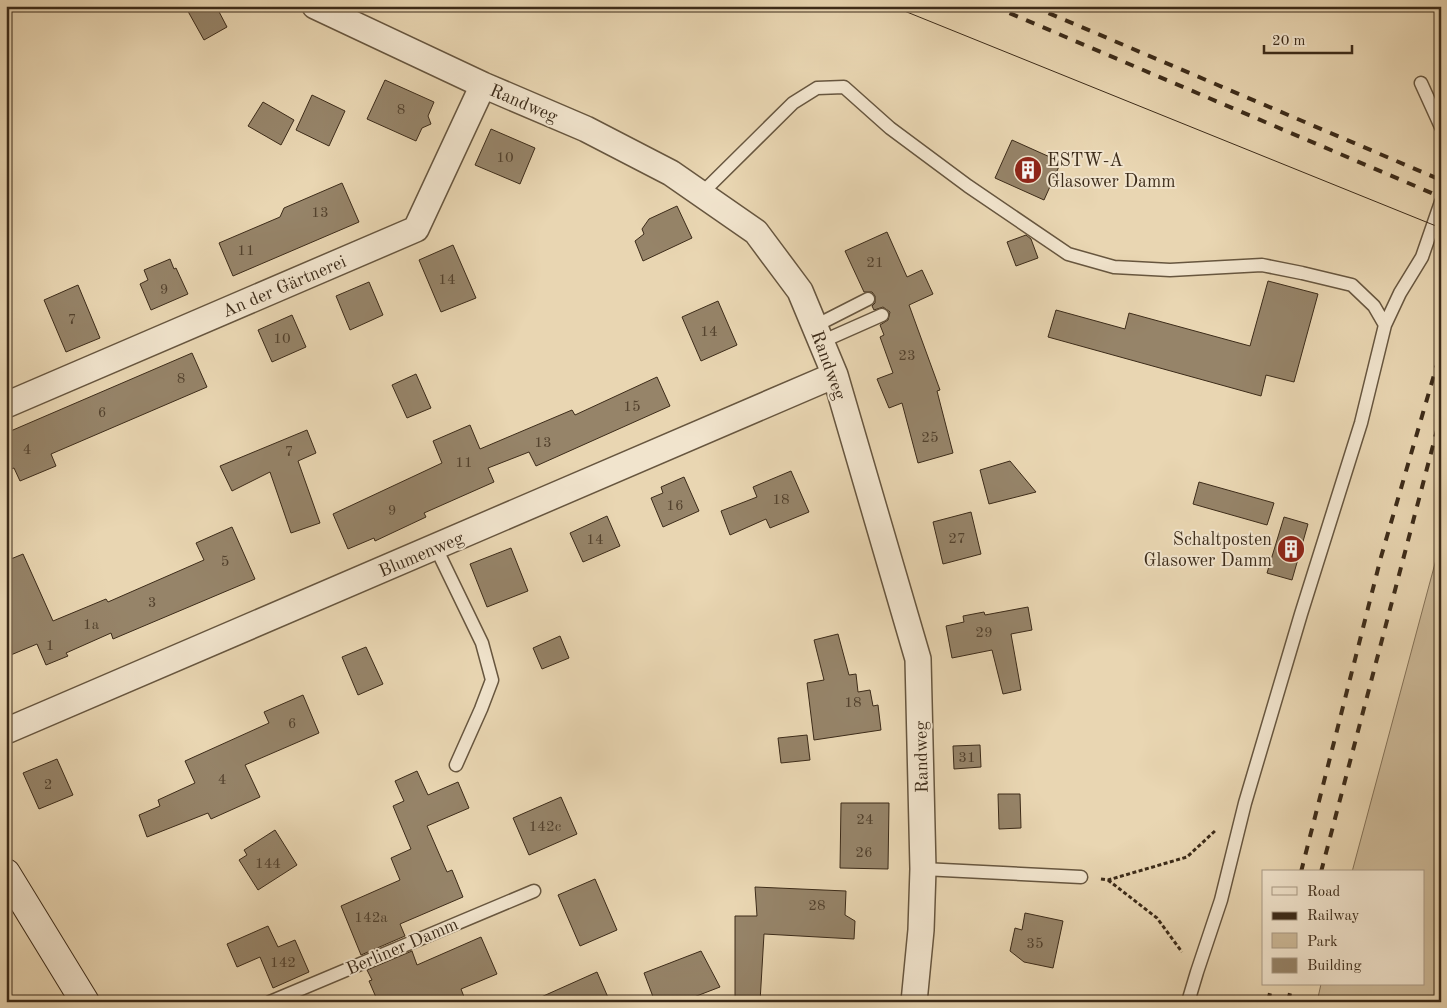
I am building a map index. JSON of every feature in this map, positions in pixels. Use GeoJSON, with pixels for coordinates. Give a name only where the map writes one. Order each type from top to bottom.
{"type":"FeatureCollection","features":[{"type":"Feature","properties":{"kind":"main road"},"geometry":{"type":"LineString","coordinates":[[6,873],[85,1002]]}},
{"type":"Feature","properties":{"kind":"street","name":"Randweg"},"geometry":{"type":"LineString","coordinates":[[315,6],[483,85],[586,129],[671,173],[756,232],[800,291],[835,375],[918,659],[923,869],[921,930],[914,1002]]}},
{"type":"Feature","properties":{"kind":"street","name":"An der Gärtnerei"},"geometry":{"type":"LineString","coordinates":[[6,405],[416,230],[483,85]]}},
{"type":"Feature","properties":{"kind":"street","name":"Blumenweg"},"geometry":{"type":"LineString","coordinates":[[6,731],[436,548],[835,375]]}},
{"type":"Feature","properties":{"kind":"lane"},"geometry":{"type":"LineString","coordinates":[[1421,83],[1441,127]]}},
{"type":"Feature","properties":{"kind":"lane"},"geometry":{"type":"LineString","coordinates":[[702,193],[793,103],[818,88],[844,88],[890,128],[968,186],[1068,254],[1114,267],[1170,270],[1262,265],[1302,273],[1352,286],[1374,306],[1385,325]]}},
{"type":"Feature","properties":{"kind":"lane"},"geometry":{"type":"LineString","coordinates":[[1188,1002],[1221,900],[1245,802],[1301,614],[1361,423],[1385,325],[1400,292],[1422,257],[1441,202]]}},
{"type":"Feature","properties":{"kind":"lane"},"geometry":{"type":"LineString","coordinates":[[818,334],[868,299]]}},
{"type":"Feature","properties":{"kind":"lane"},"geometry":{"type":"LineString","coordinates":[[818,334],[882,315]]}},
{"type":"Feature","properties":{"kind":"lane"},"geometry":{"type":"LineString","coordinates":[[436,548],[482,643],[492,680],[481,710],[456,765]]}},
{"type":"Feature","properties":{"kind":"lane"},"geometry":{"type":"LineString","coordinates":[[923,869],[1080,877]]}},
{"type":"Feature","properties":{"kind":"lane","name":"Berliner Damm"},"geometry":{"type":"LineString","coordinates":[[270,1002],[534,891]]}},
{"type":"Feature","properties":{"kind":"path"},"geometry":{"type":"LineString","coordinates":[[1080,877],[1108,880],[1187,857],[1245,802]]}},
{"type":"Feature","properties":{"kind":"path"},"geometry":{"type":"LineString","coordinates":[[1108,880],[1157,918],[1197,972]]}},
{"type":"Feature","properties":{"kind":"green space"},"geometry":{"type":"Polygon","coordinates":[[[1441,541],[1441,1002],[1317,1002],[1321,986],[1424,986],[1424,870],[1353,870],[1441,541]]]}},
{"type":"Feature","properties":{"kind":"building"},"geometry":{"type":"Polygon","coordinates":[[[185,6],[216,6],[227,27],[204,40],[185,6]]]}},
{"type":"Feature","properties":{"kind":"building"},"geometry":{"type":"Polygon","coordinates":[[[385,80],[434,102],[428,116],[431,124],[422,128],[416,141],[367,119],[385,80]]]}},
{"type":"Feature","properties":{"kind":"building"},"geometry":{"type":"Polygon","coordinates":[[[312,95],[345,111],[329,146],[296,130],[312,95]]]}},
{"type":"Feature","properties":{"kind":"building"},"geometry":{"type":"Polygon","coordinates":[[[263,102],[294,120],[281,145],[248,126],[263,102]]]}},
{"type":"Feature","properties":{"kind":"building"},"geometry":{"type":"Polygon","coordinates":[[[491,129],[535,148],[520,184],[475,165],[491,129]]]}},
{"type":"Feature","properties":{"kind":"building","name":"ESTW-A Glasower Damm"},"geometry":{"type":"Polygon","coordinates":[[[1012,140],[1061,162],[1044,200],[995,178],[1012,140]]]}},
{"type":"Feature","properties":{"kind":"building"},"geometry":{"type":"Polygon","coordinates":[[[342,183],[359,222],[233,276],[219,243],[280,217],[284,208],[342,183]]]}},
{"type":"Feature","properties":{"kind":"building"},"geometry":{"type":"Polygon","coordinates":[[[677,206],[692,238],[643,261],[635,241],[644,234],[642,229],[649,219],[677,206]]]}},
{"type":"Feature","properties":{"kind":"building"},"geometry":{"type":"Polygon","coordinates":[[[887,232],[907,277],[922,270],[933,294],[909,305],[940,390],[937,391],[953,453],[918,463],[902,403],[889,408],[877,379],[893,373],[880,337],[884,335],[880,325],[888,320],[890,312],[883,307],[874,310],[872,306],[875,303],[875,296],[872,292],[864,292],[845,251],[887,232]]]}},
{"type":"Feature","properties":{"kind":"building"},"geometry":{"type":"Polygon","coordinates":[[[1026,235],[1031,239],[1038,258],[1016,266],[1007,242],[1026,235]]]}},
{"type":"Feature","properties":{"kind":"building"},"geometry":{"type":"Polygon","coordinates":[[[453,245],[476,298],[441,312],[419,260],[453,245]]]}},
{"type":"Feature","properties":{"kind":"building"},"geometry":{"type":"Polygon","coordinates":[[[170,259],[188,294],[151,310],[140,284],[148,280],[144,270],[170,259]]]}},
{"type":"Feature","properties":{"kind":"building"},"geometry":{"type":"Polygon","coordinates":[[[1268,281],[1318,294],[1294,382],[1266,375],[1261,396],[1048,337],[1056,310],[1125,329],[1129,313],[1250,346],[1268,281]]]}},
{"type":"Feature","properties":{"kind":"building"},"geometry":{"type":"Polygon","coordinates":[[[369,282],[383,315],[350,330],[336,296],[369,282]]]}},
{"type":"Feature","properties":{"kind":"building"},"geometry":{"type":"Polygon","coordinates":[[[78,285],[100,338],[66,352],[44,300],[78,285]]]}},
{"type":"Feature","properties":{"kind":"building"},"geometry":{"type":"Polygon","coordinates":[[[718,301],[737,345],[701,361],[682,317],[718,301]]]}},
{"type":"Feature","properties":{"kind":"building"},"geometry":{"type":"Polygon","coordinates":[[[292,315],[306,347],[272,362],[258,330],[292,315]]]}},
{"type":"Feature","properties":{"kind":"building"},"geometry":{"type":"Polygon","coordinates":[[[192,353],[207,387],[51,454],[56,466],[20,481],[14,468],[6,471],[6,433],[192,353]]]}},
{"type":"Feature","properties":{"kind":"building"},"geometry":{"type":"Polygon","coordinates":[[[416,374],[431,408],[407,418],[392,385],[416,374]]]}},
{"type":"Feature","properties":{"kind":"building"},"geometry":{"type":"Polygon","coordinates":[[[657,377],[670,406],[536,466],[529,452],[488,468],[494,482],[424,513],[426,517],[375,541],[374,538],[348,549],[333,514],[442,463],[433,441],[470,425],[480,449],[572,410],[575,415],[657,377]]]}},
{"type":"Feature","properties":{"kind":"building"},"geometry":{"type":"Polygon","coordinates":[[[307,430],[316,453],[298,461],[320,523],[291,533],[270,472],[232,491],[220,466],[307,430]]]}},
{"type":"Feature","properties":{"kind":"building"},"geometry":{"type":"Polygon","coordinates":[[[1010,461],[1036,492],[989,504],[980,470],[1010,461]]]}},
{"type":"Feature","properties":{"kind":"building"},"geometry":{"type":"Polygon","coordinates":[[[791,471],[809,512],[770,528],[766,519],[730,535],[721,511],[757,497],[753,487],[791,471]]]}},
{"type":"Feature","properties":{"kind":"building"},"geometry":{"type":"Polygon","coordinates":[[[684,477],[699,511],[663,527],[651,498],[663,493],[661,487],[684,477]]]}},
{"type":"Feature","properties":{"kind":"building"},"geometry":{"type":"Polygon","coordinates":[[[1199,482],[1274,503],[1267,525],[1193,504],[1199,482]]]}},
{"type":"Feature","properties":{"kind":"building"},"geometry":{"type":"Polygon","coordinates":[[[971,512],[981,554],[943,564],[933,522],[971,512]]]}},
{"type":"Feature","properties":{"kind":"building"},"geometry":{"type":"Polygon","coordinates":[[[607,516],[620,546],[583,562],[570,533],[607,516]]]}},
{"type":"Feature","properties":{"kind":"building","name":"Schaltposten Glasower Damm"},"geometry":{"type":"Polygon","coordinates":[[[1284,517],[1308,524],[1292,580],[1267,573],[1284,517]]]}},
{"type":"Feature","properties":{"kind":"building"},"geometry":{"type":"Polygon","coordinates":[[[232,527],[255,579],[113,639],[111,633],[66,653],[68,656],[46,665],[37,644],[6,657],[6,561],[23,554],[53,621],[106,599],[108,602],[204,560],[196,543],[232,527]]]}},
{"type":"Feature","properties":{"kind":"building"},"geometry":{"type":"Polygon","coordinates":[[[511,548],[528,591],[487,607],[470,564],[511,548]]]}},
{"type":"Feature","properties":{"kind":"building"},"geometry":{"type":"Polygon","coordinates":[[[1028,607],[1032,630],[1011,634],[1021,690],[1003,694],[992,650],[952,658],[946,626],[964,622],[963,616],[984,612],[985,615],[1028,607]]]}},
{"type":"Feature","properties":{"kind":"building"},"geometry":{"type":"Polygon","coordinates":[[[838,634],[849,675],[856,674],[858,692],[870,690],[873,706],[878,705],[881,730],[814,740],[807,683],[824,680],[814,640],[838,634]]]}},
{"type":"Feature","properties":{"kind":"building"},"geometry":{"type":"Polygon","coordinates":[[[560,636],[569,658],[542,669],[533,648],[560,636]]]}},
{"type":"Feature","properties":{"kind":"building"},"geometry":{"type":"Polygon","coordinates":[[[366,647],[383,684],[358,695],[342,657],[366,647]]]}},
{"type":"Feature","properties":{"kind":"building"},"geometry":{"type":"Polygon","coordinates":[[[303,695],[319,733],[245,765],[260,797],[211,819],[208,813],[147,837],[139,815],[160,806],[158,800],[195,783],[185,761],[269,723],[264,712],[303,695]]]}},
{"type":"Feature","properties":{"kind":"building"},"geometry":{"type":"Polygon","coordinates":[[[807,735],[810,760],[781,763],[778,738],[807,735]]]}},
{"type":"Feature","properties":{"kind":"building"},"geometry":{"type":"Polygon","coordinates":[[[980,745],[981,767],[954,769],[953,746],[980,745]]]}},
{"type":"Feature","properties":{"kind":"building"},"geometry":{"type":"Polygon","coordinates":[[[57,759],[73,795],[39,809],[23,773],[57,759]]]}},
{"type":"Feature","properties":{"kind":"building"},"geometry":{"type":"Polygon","coordinates":[[[417,771],[428,795],[458,782],[469,808],[427,826],[447,872],[452,870],[463,897],[400,924],[405,936],[361,955],[341,906],[400,880],[391,858],[411,849],[393,806],[404,801],[395,781],[417,771]]]}},
{"type":"Feature","properties":{"kind":"building"},"geometry":{"type":"Polygon","coordinates":[[[998,794],[1020,794],[1021,828],[999,829],[998,794]]]}},
{"type":"Feature","properties":{"kind":"building"},"geometry":{"type":"Polygon","coordinates":[[[561,797],[577,834],[529,855],[513,818],[561,797]]]}},
{"type":"Feature","properties":{"kind":"building"},"geometry":{"type":"Polygon","coordinates":[[[841,803],[889,803],[888,869],[840,868],[841,803]]]}},
{"type":"Feature","properties":{"kind":"building"},"geometry":{"type":"Polygon","coordinates":[[[275,830],[297,865],[258,890],[239,860],[247,855],[244,850],[275,830]]]}},
{"type":"Feature","properties":{"kind":"building"},"geometry":{"type":"Polygon","coordinates":[[[595,879],[617,930],[580,946],[558,895],[595,879]]]}},
{"type":"Feature","properties":{"kind":"building"},"geometry":{"type":"Polygon","coordinates":[[[755,887],[846,891],[845,915],[855,921],[854,939],[764,934],[760,1002],[735,1002],[735,916],[757,916],[755,887]]]}},
{"type":"Feature","properties":{"kind":"building"},"geometry":{"type":"Polygon","coordinates":[[[1025,913],[1063,921],[1053,968],[1024,962],[1010,951],[1015,928],[1022,930],[1025,913]]]}},
{"type":"Feature","properties":{"kind":"building"},"geometry":{"type":"Polygon","coordinates":[[[268,926],[278,947],[295,940],[309,972],[273,988],[260,957],[237,967],[227,944],[268,926]]]}},
{"type":"Feature","properties":{"kind":"building"},"geometry":{"type":"Polygon","coordinates":[[[481,937],[497,974],[461,989],[466,1002],[378,1002],[369,981],[372,980],[367,970],[412,951],[417,965],[481,937]]]}},
{"type":"Feature","properties":{"kind":"building"},"geometry":{"type":"Polygon","coordinates":[[[701,951],[720,987],[681,1002],[655,1002],[644,973],[701,951]]]}},
{"type":"Feature","properties":{"kind":"building"},"geometry":{"type":"Polygon","coordinates":[[[597,972],[610,1002],[530,1002],[597,972]]]}},
{"type":"Feature","properties":{"kind":"tram line"},"geometry":{"type":"LineString","coordinates":[[892,6],[1441,228]]}},
{"type":"Feature","properties":{"kind":"railway"},"geometry":{"type":"LineString","coordinates":[[993,6],[1441,197]]}},
{"type":"Feature","properties":{"kind":"railway"},"geometry":{"type":"LineString","coordinates":[[1032,6],[1441,180]]}},
{"type":"Feature","properties":{"kind":"railway"},"geometry":{"type":"LineString","coordinates":[[1302,870],[1381,557],[1441,351]]}},
{"type":"Feature","properties":{"kind":"railway"},"geometry":{"type":"LineString","coordinates":[[1322,870],[1441,415]]}},
{"type":"Feature","properties":{"kind":"railway"},"geometry":{"type":"LineString","coordinates":[[1268,1002],[1272,986]]}},
{"type":"Feature","properties":{"kind":"railway"},"geometry":{"type":"LineString","coordinates":[[1288,1002],[1292,986]]}},
{"type":"Feature","properties":{"kind":"place","name":"ESTW-A Glasower Damm"},"geometry":{"type":"Point","coordinates":[1028,170]}},
{"type":"Feature","properties":{"kind":"place","name":"Schaltposten Glasower Damm"},"geometry":{"type":"Point","coordinates":[1291,549]}}]}
